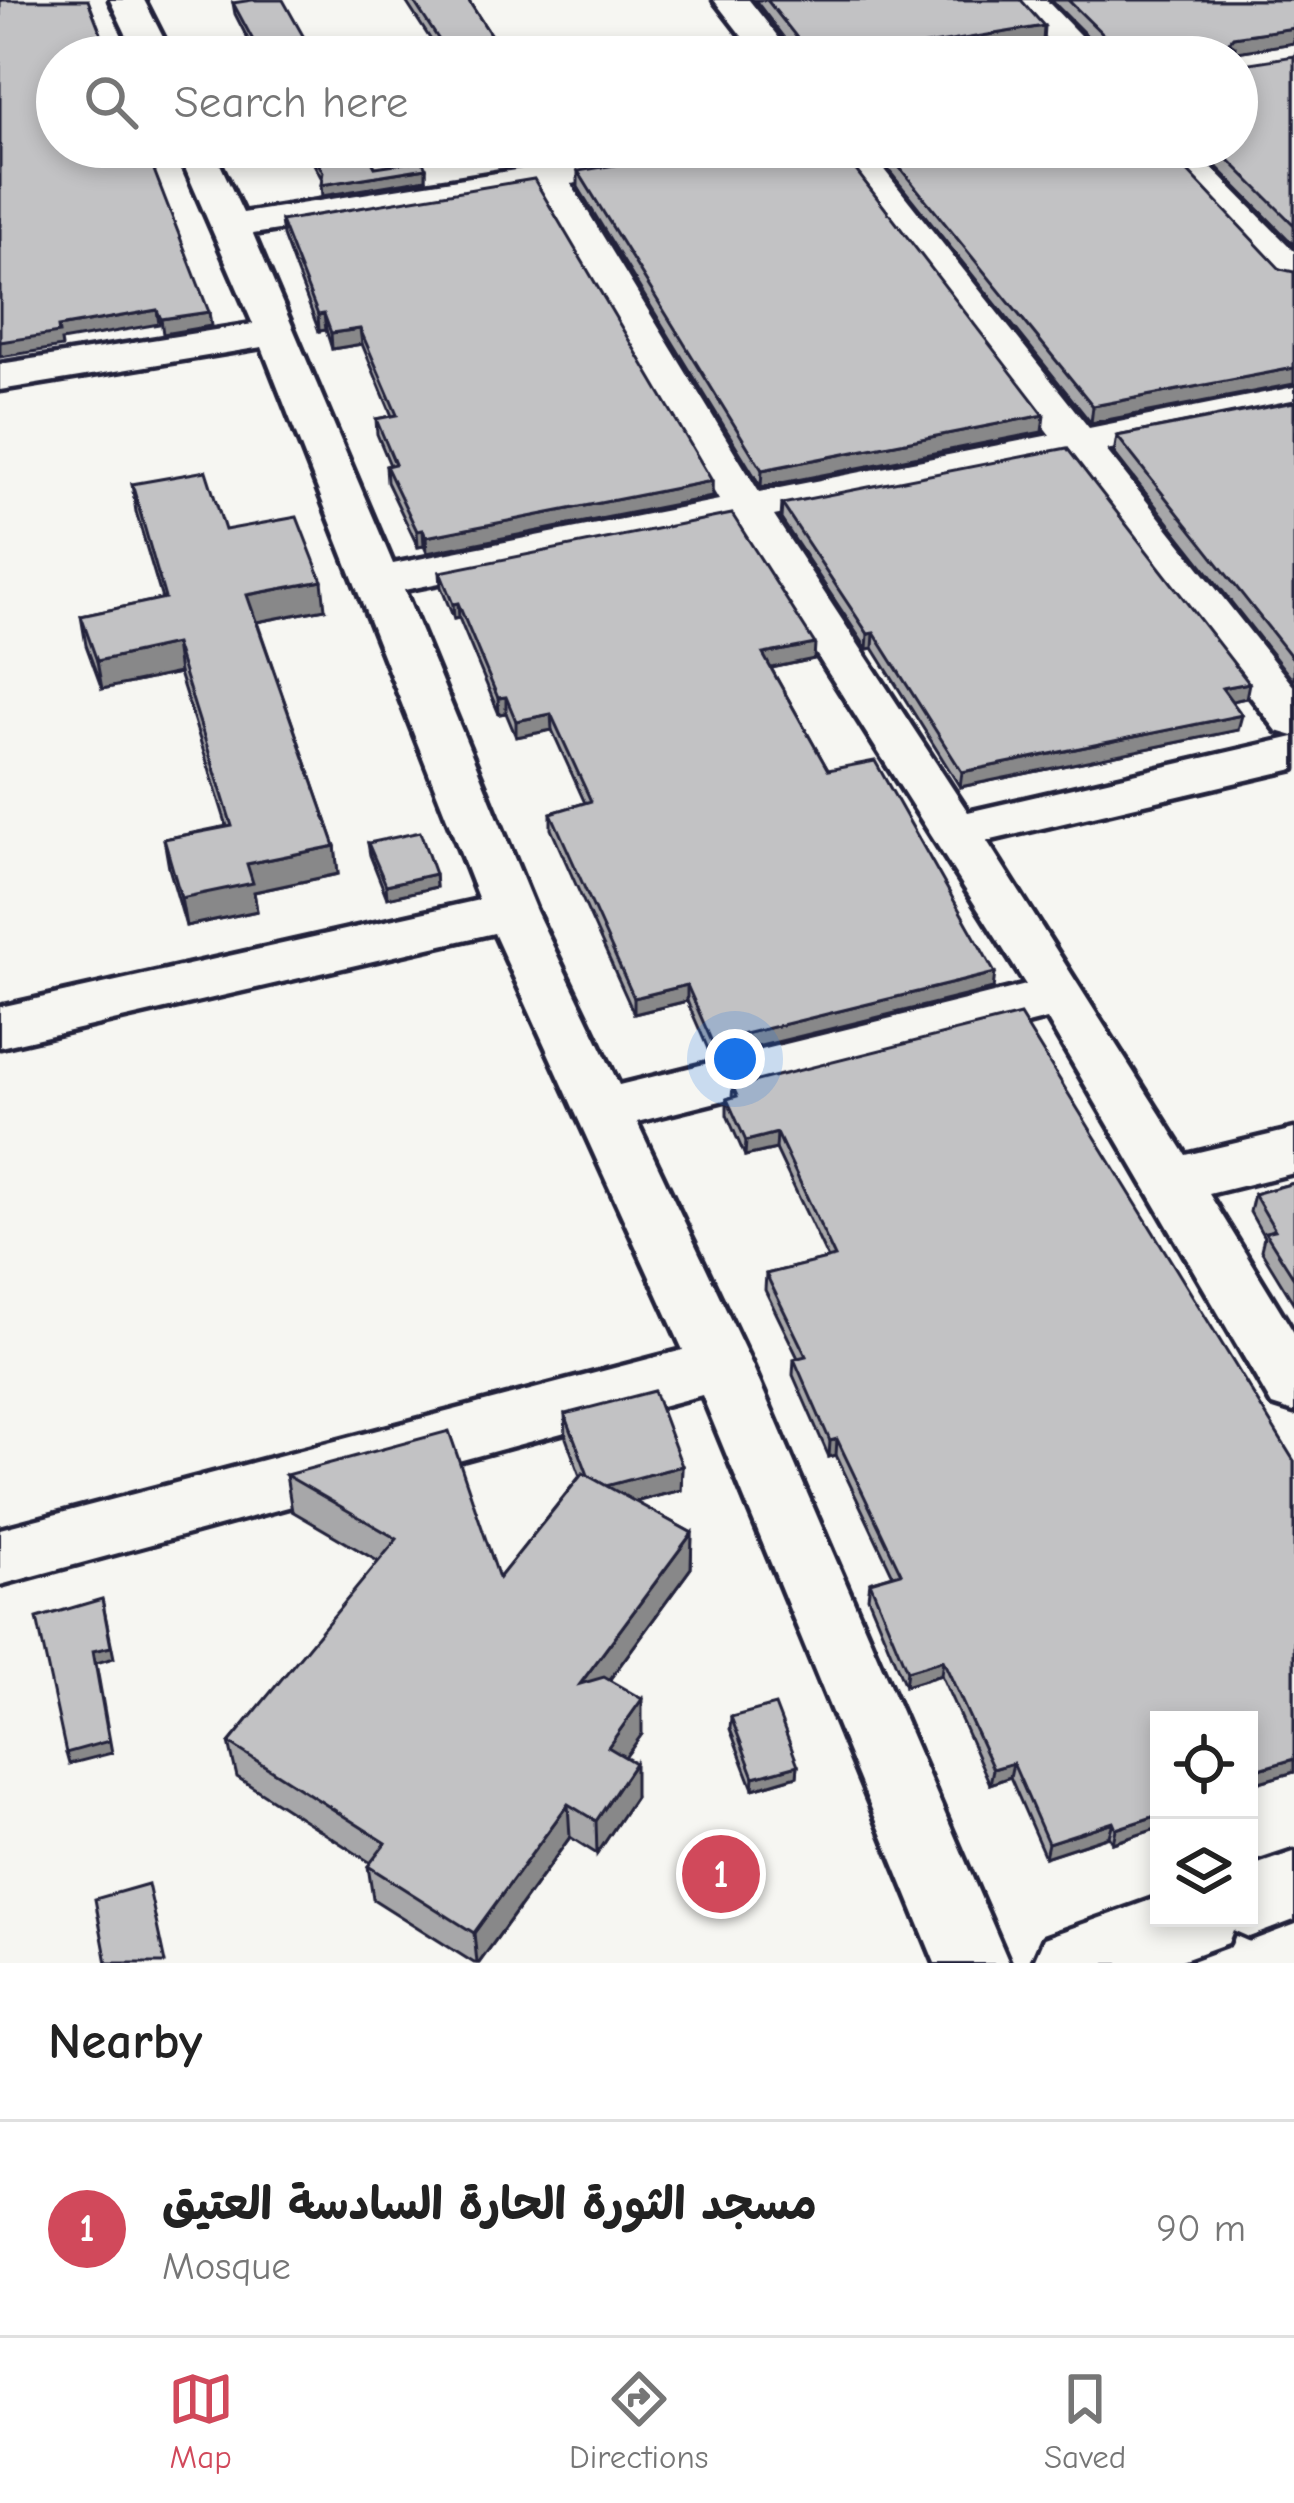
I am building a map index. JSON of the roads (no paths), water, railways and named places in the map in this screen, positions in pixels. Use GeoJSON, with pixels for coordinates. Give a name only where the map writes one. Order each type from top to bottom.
{"type":"FeatureCollection","features":[{"type":"Feature","properties":{"kind":"street"},"geometry":{"type":"LineString","coordinates":[[128,0],[144,36]]}},
{"type":"Feature","properties":{"kind":"street"},"geometry":{"type":"LineString","coordinates":[[731,0],[759,36]]}},
{"type":"Feature","properties":{"kind":"street"},"geometry":{"type":"LineString","coordinates":[[1028,0],[1063,36]]}},
{"type":"Feature","properties":{"kind":"street"},"geometry":{"type":"LineString","coordinates":[[202,168],[277,332],[510,911],[721,1365],[972,1963]]}},
{"type":"Feature","properties":{"kind":"street"},"geometry":{"type":"LineString","coordinates":[[226,227],[598,168]]}},
{"type":"Feature","properties":{"kind":"street"},"geometry":{"type":"LineString","coordinates":[[864,168],[1294,719]]}},
{"type":"Feature","properties":{"kind":"street"},"geometry":{"type":"LineString","coordinates":[[1191,168],[1294,274]]}},
{"type":"Feature","properties":{"kind":"street"},"geometry":{"type":"LineString","coordinates":[[547,176],[745,506],[1061,996],[1294,1388]]}},
{"type":"Feature","properties":{"kind":"street"},"geometry":{"type":"LineString","coordinates":[[0,377],[277,332]]}},
{"type":"Feature","properties":{"kind":"street"},"geometry":{"type":"LineString","coordinates":[[378,581],[1294,400]]}},
{"type":"Feature","properties":{"kind":"street"},"geometry":{"type":"LineString","coordinates":[[958,831],[1294,753]]}},
{"type":"Feature","properties":{"kind":"street"},"geometry":{"type":"LineString","coordinates":[[0,1027],[510,911]]}},
{"type":"Feature","properties":{"kind":"street"},"geometry":{"type":"LineString","coordinates":[[603,1110],[1061,996]]}},
{"type":"Feature","properties":{"kind":"street"},"geometry":{"type":"LineString","coordinates":[[1170,1181],[1294,1151]]}},
{"type":"Feature","properties":{"kind":"street"},"geometry":{"type":"LineString","coordinates":[[0,1557],[721,1365]]}},
{"type":"Feature","properties":{"kind":"street"},"geometry":{"type":"LineString","coordinates":[[1258,1899],[1294,1886]]}},
{"type":"Feature","properties":{"kind":"street"},"geometry":{"type":"LineString","coordinates":[[1070,1963],[1176,1927]]}},
{"type":"Feature","properties":{"kind":"place","name":"مسجد الثورة الحارة السادسة العتيق"},"geometry":{"type":"Point","coordinates":[721,1874]}}]}
